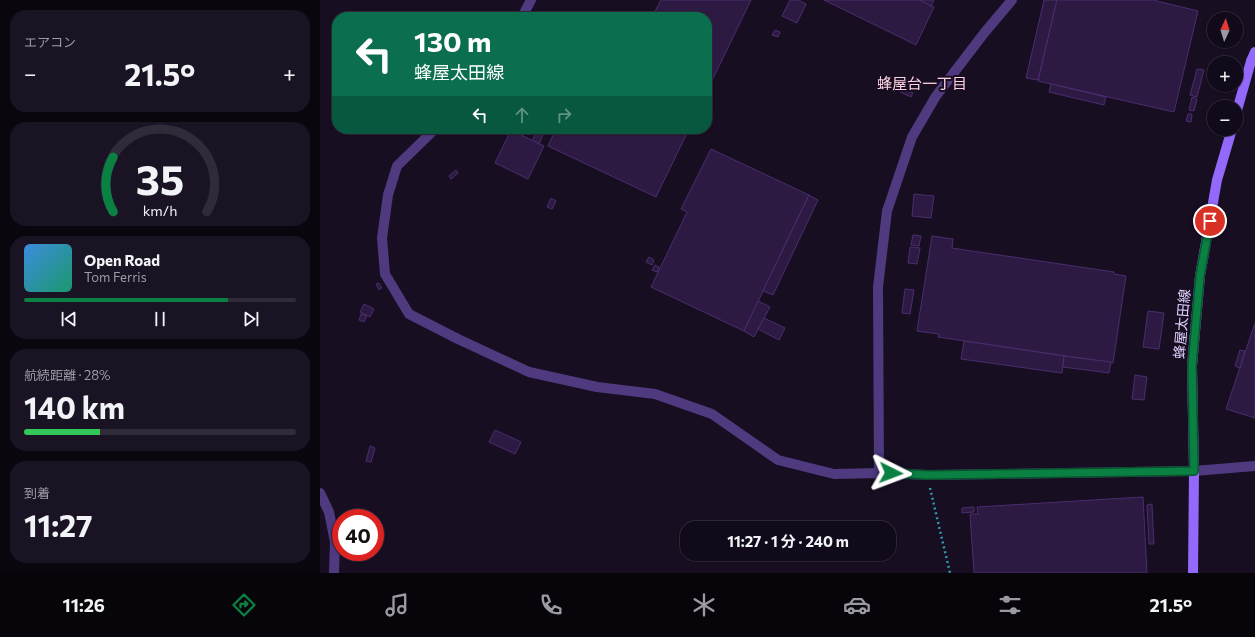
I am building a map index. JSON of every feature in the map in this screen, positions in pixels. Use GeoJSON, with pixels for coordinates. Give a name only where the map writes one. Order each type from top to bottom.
{"type":"FeatureCollection","features":[{"type":"Feature","properties":{"kind":"main road"},"geometry":{"type":"LineString","coordinates":[[1240,100],[1251,60],[1255,52]]}},
{"type":"Feature","properties":{"kind":"main road","name":"蜂屋太田線"},"geometry":{"type":"LineString","coordinates":[[1193,573],[1194,471],[1192,366],[1200,276],[1217,180],[1230,136]]}},
{"type":"Feature","properties":{"kind":"street"},"geometry":{"type":"LineString","coordinates":[[525,12],[531,0]]}},
{"type":"Feature","properties":{"kind":"street"},"geometry":{"type":"LineString","coordinates":[[879,473],[878,287],[887,211],[912,137],[936,96],[985,32],[1012,0]]}},
{"type":"Feature","properties":{"kind":"street"},"geometry":{"type":"LineString","coordinates":[[430,134],[397,166],[388,195],[382,238],[385,274],[409,314],[529,372],[597,387],[654,394],[712,414],[778,460],[834,474],[879,473],[928,475],[1194,471],[1255,466]]}},
{"type":"Feature","properties":{"kind":"street"},"geometry":{"type":"LineString","coordinates":[[320,493],[328,512],[335,542],[334,573]]}},
{"type":"Feature","properties":{"kind":"path"},"geometry":{"type":"LineString","coordinates":[[928,475],[950,573]]}},
{"type":"Feature","properties":{"kind":"building"},"geometry":{"type":"Polygon","coordinates":[[[661,0],[751,0],[712,81],[712,12],[655,12],[661,0]]]}},
{"type":"Feature","properties":{"kind":"building"},"geometry":{"type":"Polygon","coordinates":[[[790,0],[798,0],[806,4],[797,23],[782,16],[790,0]]]}},
{"type":"Feature","properties":{"kind":"building"},"geometry":{"type":"Polygon","coordinates":[[[824,0],[920,0],[934,7],[916,45],[824,0]]]}},
{"type":"Feature","properties":{"kind":"building"},"geometry":{"type":"Polygon","coordinates":[[[920,0],[934,0],[931,6],[920,0]]]}},
{"type":"Feature","properties":{"kind":"building"},"geometry":{"type":"Polygon","coordinates":[[[1044,0],[1057,0],[1038,80],[1026,78],[1044,0]]]}},
{"type":"Feature","properties":{"kind":"building"},"geometry":{"type":"Polygon","coordinates":[[[1057,0],[1153,0],[1198,11],[1174,112],[1038,81],[1057,0]]]}},
{"type":"Feature","properties":{"kind":"building"},"geometry":{"type":"Polygon","coordinates":[[[775,30],[780,32],[778,37],[772,35],[775,30]]]}},
{"type":"Feature","properties":{"kind":"building"},"geometry":{"type":"Polygon","coordinates":[[[1197,69],[1204,70],[1197,97],[1190,95],[1197,69]]]}},
{"type":"Feature","properties":{"kind":"building"},"geometry":{"type":"Polygon","coordinates":[[[1051,84],[1106,97],[1104,105],[1049,92],[1051,84]]]}},
{"type":"Feature","properties":{"kind":"building"},"geometry":{"type":"Polygon","coordinates":[[[900,86],[913,93],[911,97],[898,91],[900,86]]]}},
{"type":"Feature","properties":{"kind":"building"},"geometry":{"type":"Polygon","coordinates":[[[1192,97],[1197,99],[1194,111],[1189,110],[1192,97]]]}},
{"type":"Feature","properties":{"kind":"building"},"geometry":{"type":"Polygon","coordinates":[[[1188,114],[1192,114],[1191,122],[1186,121],[1188,114]]]}},
{"type":"Feature","properties":{"kind":"building"},"geometry":{"type":"Polygon","coordinates":[[[509,134],[519,134],[544,146],[528,179],[495,163],[509,134]]]}},
{"type":"Feature","properties":{"kind":"building"},"geometry":{"type":"Polygon","coordinates":[[[536,134],[543,134],[539,144],[532,141],[536,134]]]}},
{"type":"Feature","properties":{"kind":"building"},"geometry":{"type":"Polygon","coordinates":[[[554,134],[687,134],[656,197],[548,146],[554,134]]]}},
{"type":"Feature","properties":{"kind":"building"},"geometry":{"type":"Polygon","coordinates":[[[711,149],[809,195],[744,331],[651,287],[687,212],[681,209],[711,149]]]}},
{"type":"Feature","properties":{"kind":"building"},"geometry":{"type":"Polygon","coordinates":[[[456,170],[458,173],[451,179],[449,176],[456,170]]]}},
{"type":"Feature","properties":{"kind":"building"},"geometry":{"type":"Polygon","coordinates":[[[914,194],[934,196],[931,218],[912,216],[914,194]]]}},
{"type":"Feature","properties":{"kind":"building"},"geometry":{"type":"Polygon","coordinates":[[[809,195],[818,200],[773,295],[763,291],[809,195]]]}},
{"type":"Feature","properties":{"kind":"building"},"geometry":{"type":"Polygon","coordinates":[[[551,198],[556,201],[552,209],[547,207],[551,198]]]}},
{"type":"Feature","properties":{"kind":"building"},"geometry":{"type":"Polygon","coordinates":[[[913,235],[921,236],[919,246],[911,245],[913,235]]]}},
{"type":"Feature","properties":{"kind":"building"},"geometry":{"type":"Polygon","coordinates":[[[932,236],[953,239],[952,248],[1114,272],[1114,274],[1126,276],[1113,363],[938,337],[939,334],[917,331],[932,236]]]}},
{"type":"Feature","properties":{"kind":"building"},"geometry":{"type":"Polygon","coordinates":[[[910,247],[920,248],[917,264],[908,263],[910,247]]]}},
{"type":"Feature","properties":{"kind":"building"},"geometry":{"type":"Polygon","coordinates":[[[649,257],[654,260],[652,265],[646,262],[649,257]]]}},
{"type":"Feature","properties":{"kind":"building"},"geometry":{"type":"Polygon","coordinates":[[[655,265],[659,267],[657,272],[652,270],[655,265]]]}},
{"type":"Feature","properties":{"kind":"building"},"geometry":{"type":"Polygon","coordinates":[[[379,283],[382,288],[379,290],[376,284],[379,283]]]}},
{"type":"Feature","properties":{"kind":"building"},"geometry":{"type":"Polygon","coordinates":[[[905,289],[914,290],[910,314],[902,313],[905,289]]]}},
{"type":"Feature","properties":{"kind":"building"},"geometry":{"type":"Polygon","coordinates":[[[758,301],[770,307],[754,337],[744,331],[758,301]]]}},
{"type":"Feature","properties":{"kind":"building"},"geometry":{"type":"Polygon","coordinates":[[[364,304],[374,309],[370,317],[360,312],[364,304]]]}},
{"type":"Feature","properties":{"kind":"building"},"geometry":{"type":"Polygon","coordinates":[[[1148,311],[1164,313],[1159,349],[1143,347],[1148,311]]]}},
{"type":"Feature","properties":{"kind":"building"},"geometry":{"type":"Polygon","coordinates":[[[361,314],[367,316],[364,322],[359,320],[361,314]]]}},
{"type":"Feature","properties":{"kind":"building"},"geometry":{"type":"Polygon","coordinates":[[[764,318],[785,328],[779,340],[758,329],[764,318]]]}},
{"type":"Feature","properties":{"kind":"building"},"geometry":{"type":"Polygon","coordinates":[[[1255,323],[1255,418],[1226,409],[1255,323]]]}},
{"type":"Feature","properties":{"kind":"building"},"geometry":{"type":"Polygon","coordinates":[[[964,341],[1064,356],[1062,373],[961,359],[964,341]]]}},
{"type":"Feature","properties":{"kind":"building"},"geometry":{"type":"Polygon","coordinates":[[[1240,350],[1245,351],[1240,368],[1235,366],[1240,350]]]}},
{"type":"Feature","properties":{"kind":"building"},"geometry":{"type":"Polygon","coordinates":[[[1064,356],[1111,362],[1109,373],[1063,367],[1064,356]]]}},
{"type":"Feature","properties":{"kind":"building"},"geometry":{"type":"Polygon","coordinates":[[[1135,375],[1147,377],[1144,400],[1132,399],[1135,375]]]}},
{"type":"Feature","properties":{"kind":"building"},"geometry":{"type":"Polygon","coordinates":[[[495,430],[521,442],[515,454],[489,442],[495,430]]]}},
{"type":"Feature","properties":{"kind":"building"},"geometry":{"type":"Polygon","coordinates":[[[370,446],[375,448],[371,462],[366,461],[370,446]]]}},
{"type":"Feature","properties":{"kind":"building"},"geometry":{"type":"Polygon","coordinates":[[[1143,497],[1147,573],[974,573],[970,514],[978,514],[977,507],[1143,497]]]}},
{"type":"Feature","properties":{"kind":"building"},"geometry":{"type":"Polygon","coordinates":[[[1152,504],[1154,544],[1149,544],[1147,505],[1152,504]]]}},
{"type":"Feature","properties":{"kind":"building"},"geometry":{"type":"Polygon","coordinates":[[[974,507],[974,512],[962,513],[962,508],[974,507]]]}},
{"type":"Feature","properties":{"kind":"district","name":"蜂屋台一丁目"},"geometry":{"type":"Point","coordinates":[922,84]}},
{"type":"Feature","properties":{"kind":"route"},"geometry":{"type":"LineString","coordinates":[[891,473],[928,475],[1194,471],[1192,366],[1200,276],[1210,221]]}}]}
